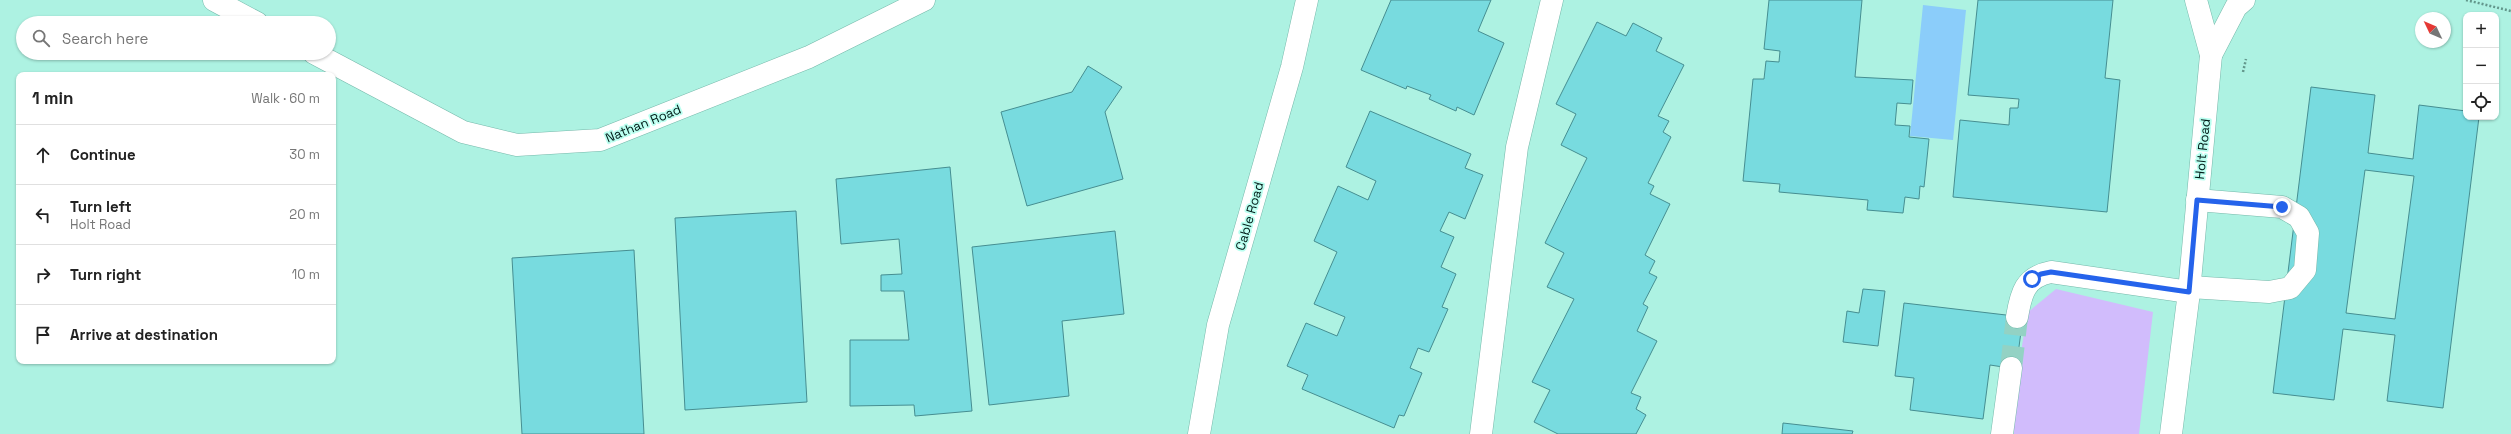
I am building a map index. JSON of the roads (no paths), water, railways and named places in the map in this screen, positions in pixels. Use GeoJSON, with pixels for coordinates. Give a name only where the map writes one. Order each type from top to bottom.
{"type":"FeatureCollection","features":[{"type":"Feature","properties":{"kind":"street"},"geometry":{"type":"LineString","coordinates":[[214,0],[244,16]]}},
{"type":"Feature","properties":{"kind":"street","name":"Nathan Road"},"geometry":{"type":"LineString","coordinates":[[327,60],[463,132],[518,145],[600,140],[809,57],[924,0]]}},
{"type":"Feature","properties":{"kind":"street","name":"Cable Road"},"geometry":{"type":"LineString","coordinates":[[1199,434],[1218,325],[1292,67],[1307,0]]}},
{"type":"Feature","properties":{"kind":"street"},"geometry":{"type":"LineString","coordinates":[[1480,434],[1517,147],[1552,0]]}},
{"type":"Feature","properties":{"kind":"street","name":"Holt Road"},"geometry":{"type":"LineString","coordinates":[[2171,434],[2190,290],[2211,55],[2196,0]]}},
{"type":"Feature","properties":{"kind":"street","name":"Holt Road"},"geometry":{"type":"LineString","coordinates":[[2211,55],[2236,7],[2244,0]]}},
{"type":"Feature","properties":{"kind":"street"},"geometry":{"type":"LineString","coordinates":[[2017,317],[2020,294],[2025,286],[2041,274],[2051,272],[2190,290],[2269,292],[2290,288],[2305,270],[2308,233],[2299,217],[2282,207],[2197,200]]}},
{"type":"Feature","properties":{"kind":"street"},"geometry":{"type":"LineString","coordinates":[[2002,434],[2011,368]]}},
{"type":"Feature","properties":{"kind":"water"},"geometry":{"type":"Polygon","coordinates":[[[1923,5],[1966,10],[1953,140],[1910,136],[1923,5]]]}},
{"type":"Feature","properties":{"kind":"tunnel"},"geometry":{"type":"LineString","coordinates":[[2011,368],[2017,317]]}}]}
